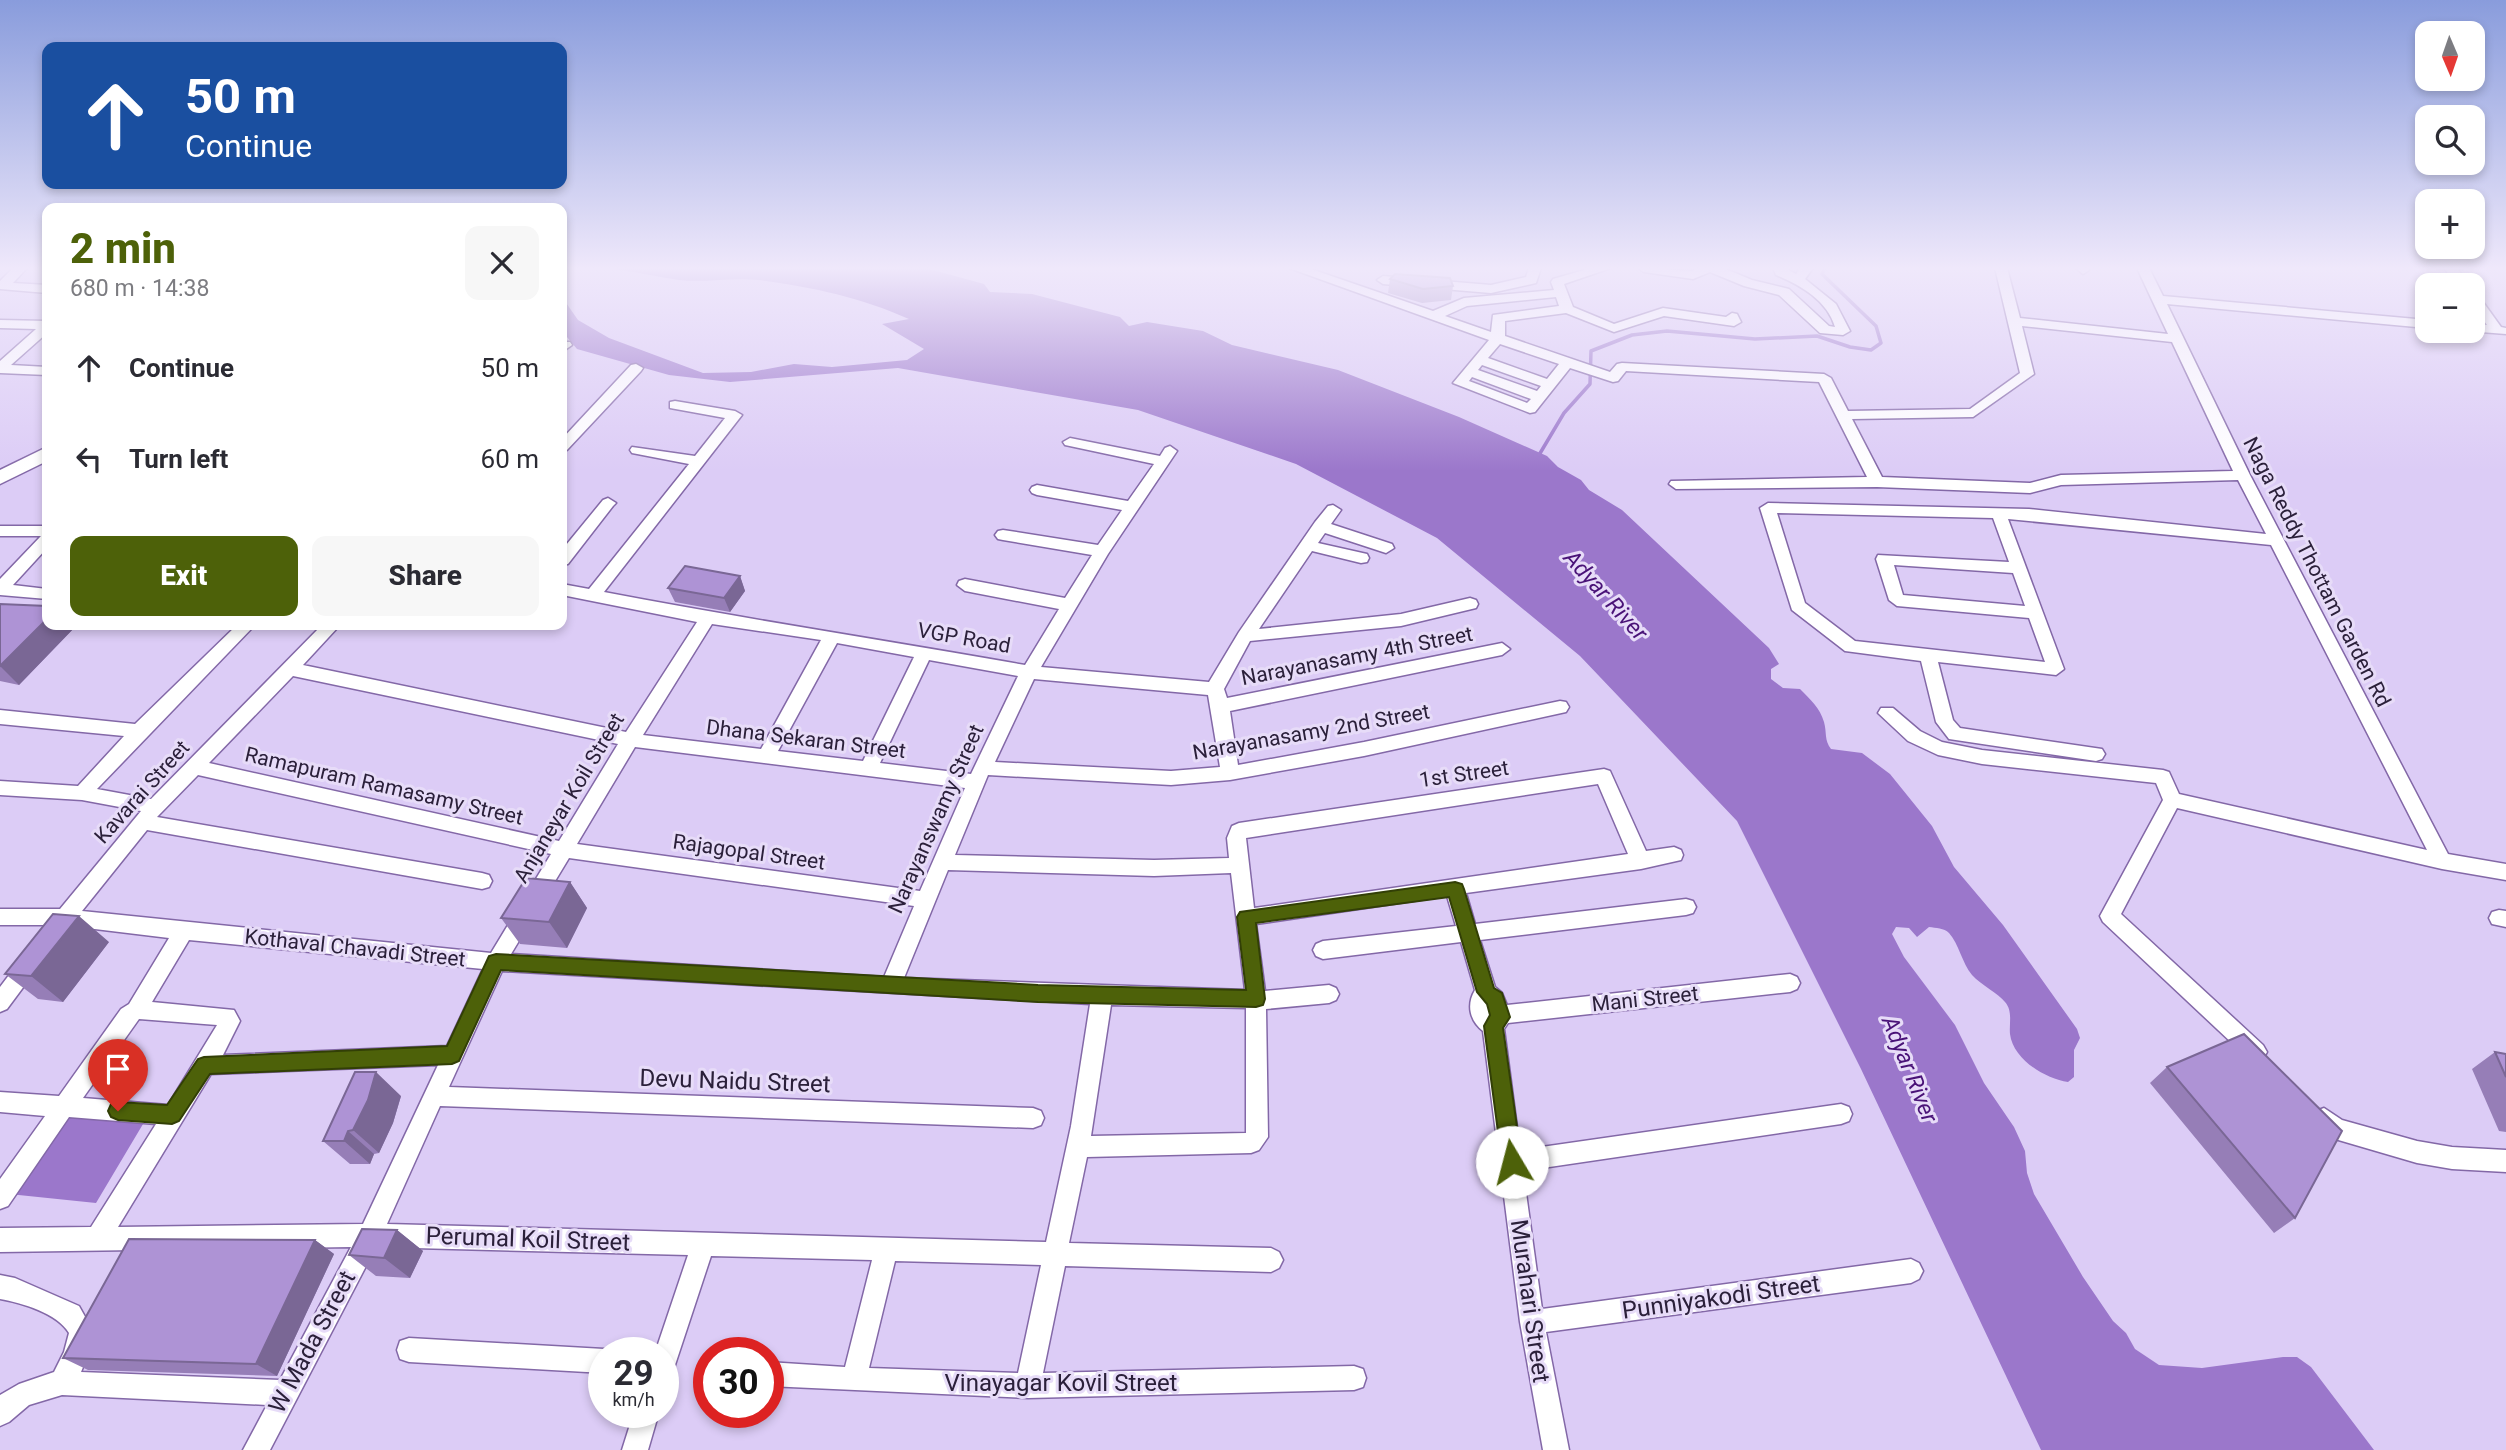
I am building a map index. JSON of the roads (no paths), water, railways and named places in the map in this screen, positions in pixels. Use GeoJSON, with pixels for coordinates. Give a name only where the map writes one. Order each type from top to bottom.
{"type":"FeatureCollection","features":[{"type":"Feature","properties":{"kind":"main road"},"geometry":{"type":"LineString","coordinates":[[0,478],[42,456]]}},
{"type":"Feature","properties":{"kind":"street"},"geometry":{"type":"LineString","coordinates":[[1478,336],[1563,367],[1613,378],[1622,367],[1824,378],[1877,482]]}},
{"type":"Feature","properties":{"kind":"street"},"geometry":{"type":"LineString","coordinates":[[1495,336],[1494,343],[1470,372],[1539,397],[1563,367]]}},
{"type":"Feature","properties":{"kind":"street"},"geometry":{"type":"LineString","coordinates":[[1843,415],[1973,413],[2027,374],[2018,336]]}},
{"type":"Feature","properties":{"kind":"street"},"geometry":{"type":"LineString","coordinates":[[2148,336],[2178,339]]}},
{"type":"Feature","properties":{"kind":"street","name":"Naga Reddy Thottam Garden Rd"},"geometry":{"type":"LineString","coordinates":[[2176,336],[2243,475],[2442,861]]}},
{"type":"Feature","properties":{"kind":"street"},"geometry":{"type":"LineString","coordinates":[[0,369],[41,337]]}},
{"type":"Feature","properties":{"kind":"street"},"geometry":{"type":"LineString","coordinates":[[1479,360],[1549,384]]}},
{"type":"Feature","properties":{"kind":"street"},"geometry":{"type":"LineString","coordinates":[[567,442],[636,368]]}},
{"type":"Feature","properties":{"kind":"street"},"geometry":{"type":"LineString","coordinates":[[0,369],[42,371]]}},
{"type":"Feature","properties":{"kind":"street"},"geometry":{"type":"LineString","coordinates":[[593,596],[736,415],[675,405]]}},
{"type":"Feature","properties":{"kind":"street","name":"Narayanswamy Street"},"geometry":{"type":"LineString","coordinates":[[890,986],[901,954],[944,862],[980,775],[1029,672],[1102,551],[1167,456],[1070,442]]}},
{"type":"Feature","properties":{"kind":"street"},"geometry":{"type":"LineString","coordinates":[[637,450],[700,461]]}},
{"type":"Feature","properties":{"kind":"street"},"geometry":{"type":"LineString","coordinates":[[1676,484],[1877,482],[2030,488],[2062,480],[2243,475]]}},
{"type":"Feature","properties":{"kind":"street"},"geometry":{"type":"LineString","coordinates":[[1037,490],[1134,507]]}},
{"type":"Feature","properties":{"kind":"street"},"geometry":{"type":"LineString","coordinates":[[567,554],[608,503]]}},
{"type":"Feature","properties":{"kind":"street"},"geometry":{"type":"LineString","coordinates":[[1999,514],[2056,669],[1851,647],[1798,607],[1768,508],[2029,514],[2276,540]]}},
{"type":"Feature","properties":{"kind":"street"},"geometry":{"type":"LineString","coordinates":[[1230,773],[1218,698],[1222,672],[1244,636],[1333,510]]}},
{"type":"Feature","properties":{"kind":"street"},"geometry":{"type":"LineString","coordinates":[[1321,526],[1386,548]]}},
{"type":"Feature","properties":{"kind":"street"},"geometry":{"type":"LineString","coordinates":[[0,531],[42,531]]}},
{"type":"Feature","properties":{"kind":"street"},"geometry":{"type":"LineString","coordinates":[[1003,535],[1102,551]]}},
{"type":"Feature","properties":{"kind":"street"},"geometry":{"type":"LineString","coordinates":[[42,544],[2,585],[1,590],[42,594]]}},
{"type":"Feature","properties":{"kind":"street"},"geometry":{"type":"LineString","coordinates":[[1307,545],[1361,558]]}},
{"type":"Feature","properties":{"kind":"street"},"geometry":{"type":"LineString","coordinates":[[2019,568],[1884,559],[1897,600],[2035,613]]}},
{"type":"Feature","properties":{"kind":"street"},"geometry":{"type":"LineString","coordinates":[[965,585],[1070,605]]}},
{"type":"Feature","properties":{"kind":"street","name":"VGP Road"},"geometry":{"type":"LineString","coordinates":[[567,590],[708,618],[832,636],[1029,672],[1218,698]]}},
{"type":"Feature","properties":{"kind":"street"},"geometry":{"type":"LineString","coordinates":[[1244,636],[1401,620],[1470,604]]}},
{"type":"Feature","properties":{"kind":"street","name":"Anjaneyar Koil Street"},"geometry":{"type":"LineString","coordinates":[[370,1235],[496,962],[630,740],[708,618]]}},
{"type":"Feature","properties":{"kind":"street"},"geometry":{"type":"LineString","coordinates":[[82,793],[139,731],[242,630]]}},
{"type":"Feature","properties":{"kind":"street","name":"Kavarai Street"},"geometry":{"type":"LineString","coordinates":[[0,1003],[65,917],[155,807],[327,630]]}},
{"type":"Feature","properties":{"kind":"street"},"geometry":{"type":"LineString","coordinates":[[766,756],[832,636]]}},
{"type":"Feature","properties":{"kind":"street","name":"Narayanasamy 4th Street"},"geometry":{"type":"LineString","coordinates":[[1218,698],[1502,649]]}},
{"type":"Feature","properties":{"kind":"street"},"geometry":{"type":"LineString","coordinates":[[868,769],[923,654]]}},
{"type":"Feature","properties":{"kind":"street"},"geometry":{"type":"LineString","coordinates":[[1928,655],[1944,722],[1955,734],[2096,754]]}},
{"type":"Feature","properties":{"kind":"street","name":"Dhana Sekaran Street"},"geometry":{"type":"LineString","coordinates":[[290,669],[630,740],[868,769],[980,775]]}},
{"type":"Feature","properties":{"kind":"street","name":"Narayanasamy 2nd Street"},"geometry":{"type":"LineString","coordinates":[[980,775],[1171,778],[1230,773],[1364,749],[1560,707]]}},
{"type":"Feature","properties":{"kind":"street"},"geometry":{"type":"LineString","coordinates":[[1887,713],[1914,736],[1938,748],[2034,764],[2163,777],[2172,800],[2110,916],[2269,1064]]}},
{"type":"Feature","properties":{"kind":"street"},"geometry":{"type":"LineString","coordinates":[[0,717],[139,731]]}},
{"type":"Feature","properties":{"kind":"street","name":"Ramapuram Ramasamy Street"},"geometry":{"type":"LineString","coordinates":[[194,767],[565,850]]}},
{"type":"Feature","properties":{"kind":"street","name":"1st Street"},"geometry":{"type":"LineString","coordinates":[[1239,865],[1236,838],[1239,831],[1600,768],[1641,861]]}},
{"type":"Feature","properties":{"kind":"street"},"geometry":{"type":"LineString","coordinates":[[0,788],[82,793],[155,807]]}},
{"type":"Feature","properties":{"kind":"street"},"geometry":{"type":"LineString","coordinates":[[2172,800],[2442,861],[2506,872]]}},
{"type":"Feature","properties":{"kind":"street"},"geometry":{"type":"LineString","coordinates":[[142,822],[482,881]]}},
{"type":"Feature","properties":{"kind":"street","name":"Rajagopal Street"},"geometry":{"type":"LineString","coordinates":[[565,850],[926,900]]}},
{"type":"Feature","properties":{"kind":"street"},"geometry":{"type":"LineString","coordinates":[[1246,917],[1455,889],[1674,855]]}},
{"type":"Feature","properties":{"kind":"street"},"geometry":{"type":"LineString","coordinates":[[944,862],[1154,868],[1239,865],[1256,999],[1255,1141],[1077,1147]]}},
{"type":"Feature","properties":{"kind":"street"},"geometry":{"type":"LineString","coordinates":[[1455,889],[1471,935]]}},
{"type":"Feature","properties":{"kind":"street"},"geometry":{"type":"LineString","coordinates":[[1322,950],[1471,935],[1686,907]]}},
{"type":"Feature","properties":{"kind":"street","name":"Kothaval Chavadi Street"},"geometry":{"type":"LineString","coordinates":[[0,917],[65,917],[496,962],[890,986],[1102,996],[1256,999],[1329,994]]}},
{"type":"Feature","properties":{"kind":"street"},"geometry":{"type":"LineString","coordinates":[[0,1198],[128,1016],[136,1010],[184,931]]}},
{"type":"Feature","properties":{"kind":"street","name":"Murahari Street"},"geometry":{"type":"LineString","coordinates":[[1471,935],[1486,992],[1479,1000],[1482,1018],[1496,1020],[1532,1322],[1556,1450]]}},
{"type":"Feature","properties":{"kind":"street","name":"Mani Street"},"geometry":{"type":"LineString","coordinates":[[1496,1020],[1790,983]]}},
{"type":"Feature","properties":{"kind":"street"},"geometry":{"type":"LineString","coordinates":[[1028,1386],[1077,1147],[1102,996]]}},
{"type":"Feature","properties":{"kind":"street"},"geometry":{"type":"LineString","coordinates":[[98,1238],[229,1027],[230,1021],[227,1017],[136,1010]]}},
{"type":"Feature","properties":{"kind":"street"},"geometry":{"type":"LineString","coordinates":[[204,1065],[452,1055]]}},
{"type":"Feature","properties":{"kind":"street","name":"Devu Naidu Street"},"geometry":{"type":"LineString","coordinates":[[435,1096],[1033,1118]]}},
{"type":"Feature","properties":{"kind":"street"},"geometry":{"type":"LineString","coordinates":[[2307,1101],[2335,1129],[2417,1152],[2506,1161]]}},
{"type":"Feature","properties":{"kind":"street"},"geometry":{"type":"LineString","coordinates":[[0,1102],[172,1115]]}},
{"type":"Feature","properties":{"kind":"street"},"geometry":{"type":"LineString","coordinates":[[1512,1162],[1841,1114]]}},
{"type":"Feature","properties":{"kind":"street","name":"Perumal Koil Street"},"geometry":{"type":"LineString","coordinates":[[0,1240],[370,1235],[1271,1260]]}},
{"type":"Feature","properties":{"kind":"street","name":"W Mada Street"},"geometry":{"type":"LineString","coordinates":[[256,1450],[370,1235]]}},
{"type":"Feature","properties":{"kind":"street"},"geometry":{"type":"LineString","coordinates":[[672,1337],[703,1244]]}},
{"type":"Feature","properties":{"kind":"street"},"geometry":{"type":"LineString","coordinates":[[854,1380],[886,1249]]}},
{"type":"Feature","properties":{"kind":"street","name":"Punniyakodi Street"},"geometry":{"type":"LineString","coordinates":[[1532,1322],[1911,1271]]}},
{"type":"Feature","properties":{"kind":"street"},"geometry":{"type":"LineString","coordinates":[[0,1287],[15,1290],[71,1314],[81,1331],[76,1354],[62,1383]]}},
{"type":"Feature","properties":{"kind":"street"},"geometry":{"type":"LineString","coordinates":[[409,1350],[588,1359]]}},
{"type":"Feature","properties":{"kind":"street","name":"Vinayagar Kovil Street"},"geometry":{"type":"LineString","coordinates":[[784,1375],[1028,1386],[1354,1378]]}},
{"type":"Feature","properties":{"kind":"street"},"geometry":{"type":"LineString","coordinates":[[0,1413],[9,1402],[27,1391],[62,1383],[284,1393]]}},
{"type":"Feature","properties":{"kind":"street"},"geometry":{"type":"LineString","coordinates":[[635,1450],[643,1428]]}},
{"type":"Feature","properties":{"kind":"water","name":"Adyar River"},"geometry":{"type":"Polygon","coordinates":[[[567,336],[605,336],[703,373],[751,372],[794,364],[832,367],[907,360],[924,349],[902,336],[1213,336],[1232,345],[1338,370],[1459,417],[1547,456],[1558,467],[1581,480],[1589,490],[1622,510],[1769,648],[1779,664],[1771,669],[1771,679],[1783,688],[1800,689],[1814,704],[1822,717],[1826,739],[1831,749],[1862,753],[1890,774],[1932,826],[1954,867],[2003,925],[2077,1029],[2080,1038],[2074,1050],[2074,1077],[2068,1082],[2040,1072],[2017,1052],[2012,1043],[2007,1006],[1999,996],[1972,975],[1949,933],[1929,927],[1917,937],[1909,928],[1896,927],[1892,934],[1904,957],[1955,1025],[1984,1083],[2014,1127],[2025,1151],[2027,1173],[2034,1194],[2083,1277],[2135,1349],[2159,1365],[2202,1368],[2297,1357],[2311,1367],[2374,1450],[2041,1450],[1861,1069],[1737,821],[1580,656],[1437,538],[1296,464],[1138,410],[898,368],[730,382],[669,375],[577,349],[567,336]]]}},
{"type":"Feature","properties":{"kind":"water"},"geometry":{"type":"Polygon","coordinates":[[[61,1114],[146,1119],[96,1203],[9,1194],[61,1114]]]}},
{"type":"Feature","properties":{"kind":"waterway"},"geometry":{"type":"LineString","coordinates":[[1539,455],[1564,413],[1590,384],[1591,351],[1630,336]]}},
{"type":"Feature","properties":{"kind":"waterway"},"geometry":{"type":"LineString","coordinates":[[1718,336],[1755,339],[1817,336],[1850,347],[1871,350],[1881,343],[1879,336]]}}]}
